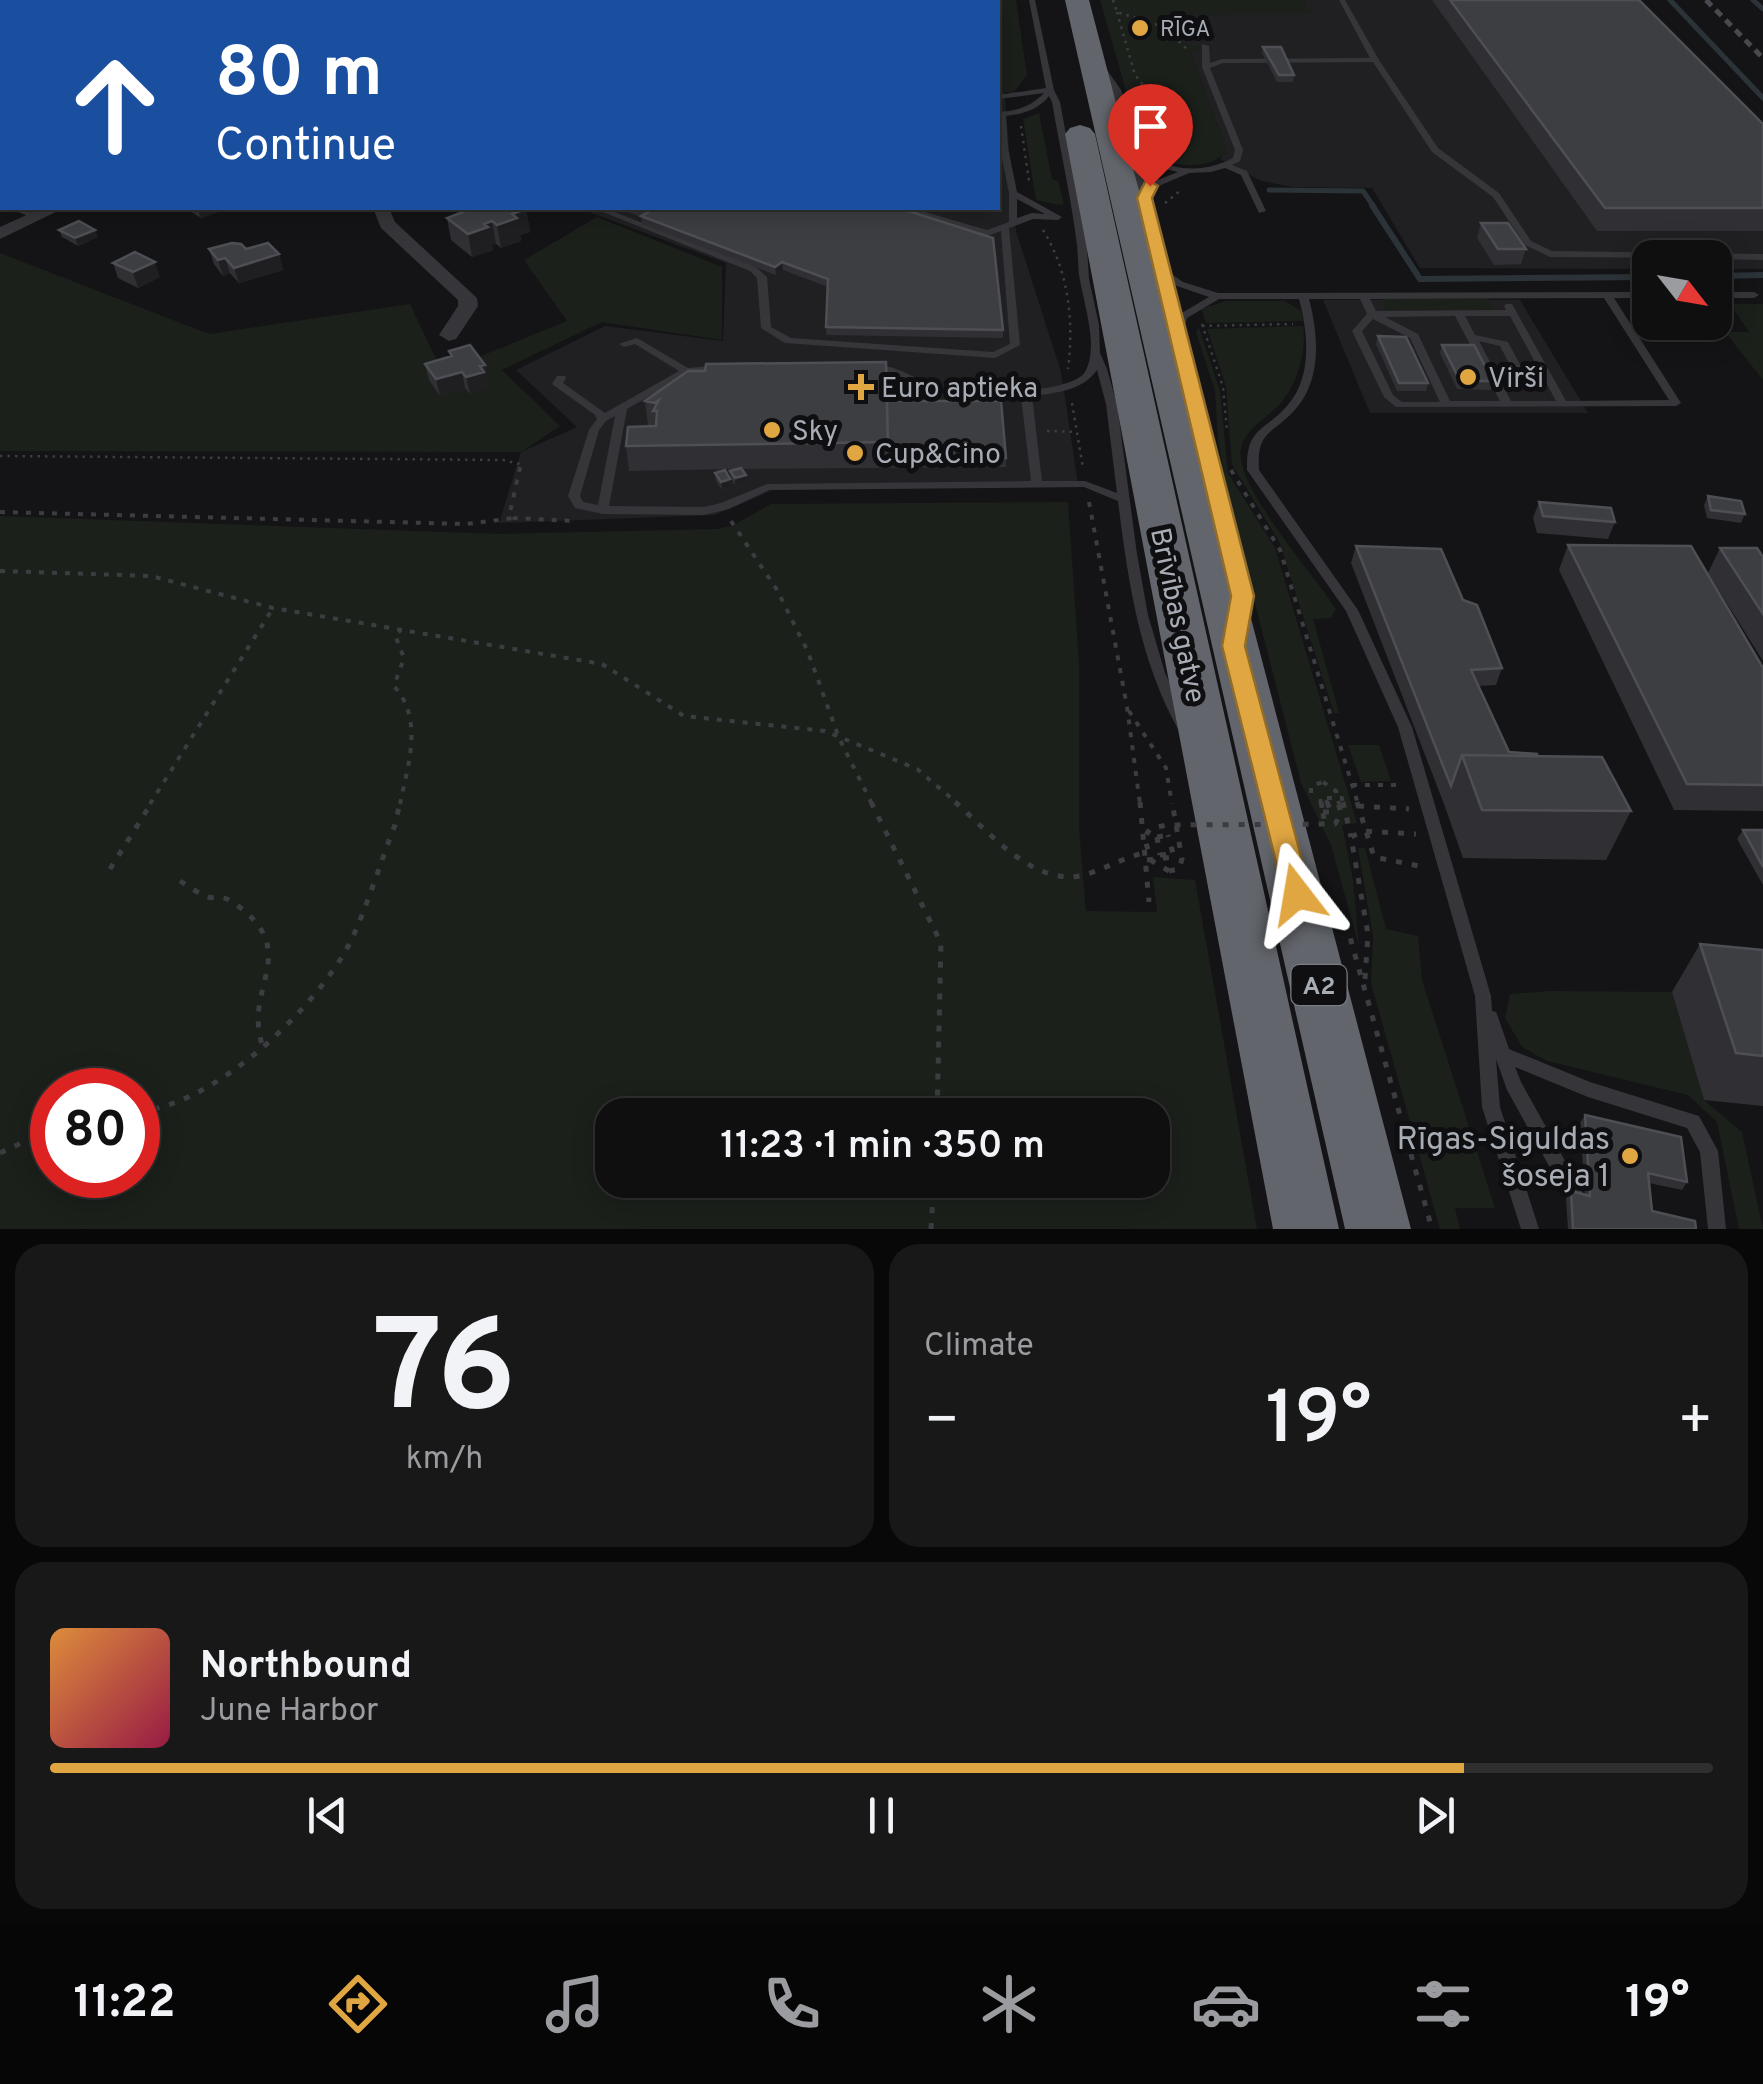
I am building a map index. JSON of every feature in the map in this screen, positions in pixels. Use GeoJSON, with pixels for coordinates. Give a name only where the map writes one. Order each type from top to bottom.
{"type":"FeatureCollection","features":[{"type":"Feature","properties":{"kind":"highway","name":"Brīvības gatve"},"geometry":{"type":"LineString","coordinates":[[1054,0],[1160,530],[1193,782],[1218,805],[1306,1229]]}},
{"type":"Feature","properties":{"kind":"highway","name":"Brīvības gatve"},"geometry":{"type":"LineString","coordinates":[[1077,0],[1378,1229]]}},
{"type":"Feature","properties":{"kind":"street"},"geometry":{"type":"LineString","coordinates":[[1092,59],[1114,90],[1131,146],[1242,596],[1234,646]]}},
{"type":"Feature","properties":{"kind":"street"},"geometry":{"type":"LineString","coordinates":[[0,234],[50,210]]}},
{"type":"Feature","properties":{"kind":"street"},"geometry":{"type":"LineString","coordinates":[[382,210],[386,224],[466,298],[463,316],[450,335]]}},
{"type":"Feature","properties":{"kind":"lane"},"geometry":{"type":"LineString","coordinates":[[236,0],[280,0]]}},
{"type":"Feature","properties":{"kind":"lane"},"geometry":{"type":"LineString","coordinates":[[861,368],[896,372],[924,387],[970,395],[1069,387],[1085,382],[1091,374],[1095,352],[1078,225],[1056,102],[1050,90],[1032,0]]}},
{"type":"Feature","properties":{"kind":"lane"},"geometry":{"type":"LineString","coordinates":[[1342,0],[1375,60],[1436,150],[1496,194],[1528,243],[1550,254],[1763,257]]}},
{"type":"Feature","properties":{"kind":"lane"},"geometry":{"type":"LineString","coordinates":[[1144,198],[1150,186],[1190,171],[1227,166],[1237,159],[1239,150],[1206,67],[1205,46]]}},
{"type":"Feature","properties":{"kind":"lane"},"geometry":{"type":"LineString","coordinates":[[1206,67],[1222,61],[1375,60]]}},
{"type":"Feature","properties":{"kind":"lane"},"geometry":{"type":"LineString","coordinates":[[1000,97],[1050,90]]}},
{"type":"Feature","properties":{"kind":"lane"},"geometry":{"type":"LineString","coordinates":[[602,210],[753,269],[762,276],[766,328],[775,336],[789,341],[996,355],[1014,344],[1009,225],[1013,193],[1002,160],[1000,114],[1042,103],[1050,90]]}},
{"type":"Feature","properties":{"kind":"lane"},"geometry":{"type":"LineString","coordinates":[[1131,146],[1147,159],[1190,171]]}},
{"type":"Feature","properties":{"kind":"lane"},"geometry":{"type":"LineString","coordinates":[[1227,166],[1244,173],[1262,211]]}},
{"type":"Feature","properties":{"kind":"lane"},"geometry":{"type":"LineString","coordinates":[[1013,193],[1078,225]]}},
{"type":"Feature","properties":{"kind":"lane"},"geometry":{"type":"LineString","coordinates":[[17,210],[36,216]]}},
{"type":"Feature","properties":{"kind":"lane"},"geometry":{"type":"LineString","coordinates":[[909,210],[987,234],[1009,225],[1058,217]]}},
{"type":"Feature","properties":{"kind":"lane"},"geometry":{"type":"LineString","coordinates":[[1163,270],[1180,284],[1217,296],[1632,295]]}},
{"type":"Feature","properties":{"kind":"lane"},"geometry":{"type":"LineString","coordinates":[[1503,295],[1563,404]]}},
{"type":"Feature","properties":{"kind":"lane"},"geometry":{"type":"LineString","coordinates":[[1732,295],[1754,295]]}},
{"type":"Feature","properties":{"kind":"lane"},"geometry":{"type":"LineString","coordinates":[[1177,332],[1183,316],[1217,296]]}},
{"type":"Feature","properties":{"kind":"lane"},"geometry":{"type":"LineString","coordinates":[[1303,296],[1311,323],[1309,372],[1295,404],[1257,435],[1251,456],[1253,470],[1352,610],[1405,727],[1483,996],[1513,1085],[1594,1229]]}},
{"type":"Feature","properties":{"kind":"lane"},"geometry":{"type":"LineString","coordinates":[[1364,296],[1372,314],[1414,336],[1446,404]]}},
{"type":"Feature","properties":{"kind":"lane"},"geometry":{"type":"LineString","coordinates":[[1514,313],[1372,314],[1357,331],[1388,397],[1400,405],[1676,403],[1607,296]]}},
{"type":"Feature","properties":{"kind":"lane"},"geometry":{"type":"LineString","coordinates":[[1459,314],[1507,404]]}},
{"type":"Feature","properties":{"kind":"lane"},"geometry":{"type":"LineString","coordinates":[[1472,337],[1504,344],[1520,374],[1498,387]]}},
{"type":"Feature","properties":{"kind":"lane"},"geometry":{"type":"LineString","coordinates":[[624,344],[637,341],[662,360],[686,371]]}},
{"type":"Feature","properties":{"kind":"lane"},"geometry":{"type":"LineString","coordinates":[[1366,348],[1381,353]]}},
{"type":"Feature","properties":{"kind":"lane"},"geometry":{"type":"LineString","coordinates":[[1095,352],[1105,371],[1154,670],[1193,782]]}},
{"type":"Feature","properties":{"kind":"lane"},"geometry":{"type":"LineString","coordinates":[[1412,362],[1428,366]]}},
{"type":"Feature","properties":{"kind":"lane"},"geometry":{"type":"LineString","coordinates":[[727,368],[686,371],[602,420],[594,430],[574,496],[580,505],[604,510],[704,511],[725,506],[767,486],[847,478],[926,484],[1085,484],[1123,499]]}},
{"type":"Feature","properties":{"kind":"lane"},"geometry":{"type":"LineString","coordinates":[[1375,369],[1390,373]]}},
{"type":"Feature","properties":{"kind":"lane"},"geometry":{"type":"LineString","coordinates":[[561,378],[556,384],[590,401],[602,420]]}},
{"type":"Feature","properties":{"kind":"lane"},"geometry":{"type":"LineString","coordinates":[[1421,382],[1437,386]]}},
{"type":"Feature","properties":{"kind":"lane"},"geometry":{"type":"LineString","coordinates":[[923,402],[924,387]]}},
{"type":"Feature","properties":{"kind":"lane"},"geometry":{"type":"LineString","coordinates":[[1026,392],[1037,483]]}},
{"type":"Feature","properties":{"kind":"lane"},"geometry":{"type":"LineString","coordinates":[[970,395],[972,414]]}},
{"type":"Feature","properties":{"kind":"lane"},"geometry":{"type":"LineString","coordinates":[[604,510],[626,437],[622,408]]}},
{"type":"Feature","properties":{"kind":"lane"},"geometry":{"type":"LineString","coordinates":[[925,466],[926,484]]}},
{"type":"Feature","properties":{"kind":"lane"},"geometry":{"type":"LineString","coordinates":[[978,466],[980,483]]}},
{"type":"Feature","properties":{"kind":"lane"},"geometry":{"type":"LineString","coordinates":[[1483,996],[1491,1107],[1530,1229]]}},
{"type":"Feature","properties":{"kind":"lane"},"geometry":{"type":"LineString","coordinates":[[1502,1054],[1588,1089],[1693,1122],[1709,1151],[1717,1229]]}},
{"type":"Feature","properties":{"kind":"path"},"geometry":{"type":"LineString","coordinates":[[1112,0],[1135,76],[1153,96],[1171,148],[1195,181],[1162,186],[1165,203]]}},
{"type":"Feature","properties":{"kind":"path"},"geometry":{"type":"LineString","coordinates":[[1117,12],[1164,27],[1206,67]]}},
{"type":"Feature","properties":{"kind":"path"},"geometry":{"type":"LineString","coordinates":[[1036,222],[1058,254],[1072,344],[1069,387],[1127,707],[1147,856],[1149,902]]}},
{"type":"Feature","properties":{"kind":"path"},"geometry":{"type":"LineString","coordinates":[[1194,309],[1223,388],[1228,447]]}},
{"type":"Feature","properties":{"kind":"path"},"geometry":{"type":"LineString","coordinates":[[1202,326],[1311,323]]}},
{"type":"Feature","properties":{"kind":"path"},"geometry":{"type":"LineString","coordinates":[[1031,431],[1077,432]]}},
{"type":"Feature","properties":{"kind":"path"},"geometry":{"type":"LineString","coordinates":[[0,456],[503,460],[519,464],[521,470],[510,512],[514,518]]}},
{"type":"Feature","properties":{"kind":"path"},"geometry":{"type":"LineString","coordinates":[[1229,464],[1280,550],[1374,857],[1447,872]]}},
{"type":"Feature","properties":{"kind":"path"},"geometry":{"type":"LineString","coordinates":[[0,512],[466,524],[514,518],[580,521]]}},
{"type":"Feature","properties":{"kind":"path"},"geometry":{"type":"LineString","coordinates":[[734,525],[778,590],[808,652],[838,738],[941,943],[937,1098]]}},
{"type":"Feature","properties":{"kind":"path"},"geometry":{"type":"LineString","coordinates":[[0,571],[151,576],[273,608],[602,664],[684,716],[804,727],[917,769],[1028,866],[1057,877],[1087,874],[1115,860],[1174,857],[1168,836],[1157,837],[1160,856],[1173,854],[1166,825]]}},
{"type":"Feature","properties":{"kind":"path"},"geometry":{"type":"LineString","coordinates":[[110,869],[273,608]]}},
{"type":"Feature","properties":{"kind":"path"},"geometry":{"type":"LineString","coordinates":[[160,1108],[214,1085],[242,1067],[262,1044],[286,1027],[342,958],[395,825],[413,743],[407,701],[394,686],[404,658],[396,635],[401,630]]}},
{"type":"Feature","properties":{"kind":"path"},"geometry":{"type":"LineString","coordinates":[[1127,707],[1166,768],[1193,782],[1182,860],[1179,869],[1169,871],[1152,861],[1144,838],[1150,829],[1166,825],[1325,825],[1334,824],[1341,814],[1336,791],[1323,782]]}},
{"type":"Feature","properties":{"kind":"path"},"geometry":{"type":"LineString","coordinates":[[1352,786],[1422,785]]}},
{"type":"Feature","properties":{"kind":"path"},"geometry":{"type":"LineString","coordinates":[[1325,825],[1320,798],[1342,798],[1368,934],[1365,984]]}},
{"type":"Feature","properties":{"kind":"path"},"geometry":{"type":"LineString","coordinates":[[1320,800],[1329,800],[1331,812],[1323,812],[1320,800]]}},
{"type":"Feature","properties":{"kind":"path"},"geometry":{"type":"LineString","coordinates":[[1358,806],[1429,810]]}},
{"type":"Feature","properties":{"kind":"path"},"geometry":{"type":"LineString","coordinates":[[1351,837],[1364,831],[1436,835]]}},
{"type":"Feature","properties":{"kind":"path"},"geometry":{"type":"LineString","coordinates":[[180,881],[208,896],[234,902],[250,924],[264,933],[272,952],[256,1026],[262,1044]]}},
{"type":"Feature","properties":{"kind":"path"},"geometry":{"type":"LineString","coordinates":[[1354,948],[1432,1229]]}},
{"type":"Feature","properties":{"kind":"path"},"geometry":{"type":"LineString","coordinates":[[0,1152],[30,1139]]}},
{"type":"Feature","properties":{"kind":"path"},"geometry":{"type":"LineString","coordinates":[[931,1229],[933,1198]]}},
{"type":"Feature","properties":{"kind":"shaded area"},"geometry":{"type":"Polygon","coordinates":[[[1000,0],[1016,0],[1027,75],[1013,93],[1000,91],[1000,0]]]}},
{"type":"Feature","properties":{"kind":"shaded area"},"geometry":{"type":"Polygon","coordinates":[[[1100,0],[1304,0],[1312,14],[1177,15],[1188,45],[1200,46],[1200,51],[1190,52],[1227,151],[1208,163],[1182,165],[1158,158],[1141,143],[1100,0]]]}},
{"type":"Feature","properties":{"kind":"shaded area"},"geometry":{"type":"Polygon","coordinates":[[[1304,0],[1637,0],[1763,127],[1763,269],[1732,269],[1732,240],[1632,240],[1632,269],[1420,268],[1372,188],[1293,187],[1261,181],[1220,159],[1227,151],[1176,14],[1311,14],[1304,0]]]}},
{"type":"Feature","properties":{"kind":"shaded area"},"geometry":{"type":"Polygon","coordinates":[[[1000,37],[1016,231],[1061,372],[1078,484],[773,490],[715,515],[499,523],[521,452],[577,427],[516,370],[605,326],[723,341],[726,263],[583,210],[1000,210],[1000,37]]]}},
{"type":"Feature","properties":{"kind":"shaded area"},"geometry":{"type":"Polygon","coordinates":[[[1039,113],[1052,179],[1058,181],[1064,204],[1061,205],[1036,200],[1023,119],[1039,113]]]}},
{"type":"Feature","properties":{"kind":"shaded area"},"geometry":{"type":"Polygon","coordinates":[[[597,217],[722,267],[722,340],[602,322],[502,370],[560,426],[521,452],[0,451],[0,253],[209,334],[410,304],[442,372],[567,321],[524,260],[597,217]]]}},
{"type":"Feature","properties":{"kind":"shaded area"},"geometry":{"type":"Polygon","coordinates":[[[1382,299],[1488,299],[1495,310],[1386,310],[1382,299]]]}},
{"type":"Feature","properties":{"kind":"shaded area"},"geometry":{"type":"Polygon","coordinates":[[[1323,300],[1520,300],[1588,413],[1370,413],[1323,300]]]}},
{"type":"Feature","properties":{"kind":"shaded area"},"geometry":{"type":"Polygon","coordinates":[[[1226,301],[1285,301],[1301,311],[1303,321],[1206,323],[1201,309],[1226,301]]]}},
{"type":"Feature","properties":{"kind":"shaded area"},"geometry":{"type":"Polygon","coordinates":[[[1732,304],[1763,304],[1763,380],[1731,340],[1732,332],[1749,332],[1732,304]]]}},
{"type":"Feature","properties":{"kind":"shaded area"},"geometry":{"type":"Polygon","coordinates":[[[1303,326],[1302,354],[1293,383],[1278,406],[1249,432],[1241,459],[1267,515],[1336,609],[1331,618],[1313,619],[1339,713],[1334,713],[1279,541],[1232,465],[1226,386],[1207,329],[1303,326]]]}},
{"type":"Feature","properties":{"kind":"shaded area"},"geometry":{"type":"Polygon","coordinates":[[[1199,328],[1220,391],[1228,473],[1275,548],[1357,823],[1342,825],[1353,880],[1359,946],[1331,845],[1301,783],[1227,494],[1215,391],[1196,332],[1199,328]]]}},
{"type":"Feature","properties":{"kind":"shaded area"},"geometry":{"type":"Polygon","coordinates":[[[1068,502],[1079,663],[1079,829],[1086,911],[1157,912],[1153,877],[1195,880],[1257,1229],[0,1229],[0,516],[500,534],[717,529],[734,525],[771,504],[1068,502]]]}},
{"type":"Feature","properties":{"kind":"shaded area"},"geometry":{"type":"Polygon","coordinates":[[[1348,745],[1379,745],[1391,781],[1361,782],[1348,745]]]}},
{"type":"Feature","properties":{"kind":"shaded area"},"geometry":{"type":"Polygon","coordinates":[[[1358,848],[1365,848],[1386,929],[1418,936],[1422,980],[1495,1208],[1455,1208],[1460,1229],[1440,1229],[1371,983],[1373,936],[1358,848]]]}},
{"type":"Feature","properties":{"kind":"shaded area"},"geometry":{"type":"Polygon","coordinates":[[[1672,992],[1704,1100],[1742,1132],[1763,1229],[1739,1229],[1717,1122],[1688,1095],[1547,1061],[1522,1047],[1505,1018],[1510,994],[1672,992]]]}},
{"type":"Feature","properties":{"kind":"building"},"geometry":{"type":"Polygon","coordinates":[[[1450,0],[1639,0],[1763,124],[1763,208],[1605,208],[1450,0]]]}},
{"type":"Feature","properties":{"kind":"building"},"geometry":{"type":"Polygon","coordinates":[[[1263,47],[1281,47],[1294,75],[1279,75],[1263,47]]]}},
{"type":"Feature","properties":{"kind":"building"},"geometry":{"type":"Polygon","coordinates":[[[468,210],[523,210],[512,214],[517,218],[497,225],[492,221],[484,224],[488,227],[468,234],[447,218],[468,210]]]}},
{"type":"Feature","properties":{"kind":"building"},"geometry":{"type":"Polygon","coordinates":[[[642,210],[905,210],[993,238],[1003,330],[826,327],[828,279],[782,262],[775,267],[641,216],[648,212],[642,210]]]}},
{"type":"Feature","properties":{"kind":"building"},"geometry":{"type":"Polygon","coordinates":[[[79,221],[95,230],[75,238],[59,230],[79,221]]]}},
{"type":"Feature","properties":{"kind":"building"},"geometry":{"type":"Polygon","coordinates":[[[1481,223],[1508,223],[1526,249],[1498,249],[1481,223]]]}},
{"type":"Feature","properties":{"kind":"building"},"geometry":{"type":"Polygon","coordinates":[[[232,243],[246,249],[268,243],[279,254],[234,268],[225,258],[218,260],[209,249],[232,243]]]}},
{"type":"Feature","properties":{"kind":"building"},"geometry":{"type":"Polygon","coordinates":[[[135,252],[155,262],[133,272],[113,263],[135,252]]]}},
{"type":"Feature","properties":{"kind":"building"},"geometry":{"type":"Polygon","coordinates":[[[1378,336],[1406,337],[1428,383],[1399,383],[1378,336]]]}},
{"type":"Feature","properties":{"kind":"building"},"geometry":{"type":"Polygon","coordinates":[[[470,345],[485,365],[480,366],[484,372],[466,377],[462,372],[436,379],[425,364],[452,356],[449,351],[470,345]]]}},
{"type":"Feature","properties":{"kind":"building","name":"Virši"},"geometry":{"type":"Polygon","coordinates":[[[1442,345],[1474,345],[1493,381],[1460,381],[1442,345]]]}},
{"type":"Feature","properties":{"kind":"building","name":"Sky"},"geometry":{"type":"Polygon","coordinates":[[[886,362],[888,442],[626,446],[628,427],[656,426],[657,411],[653,411],[659,400],[645,401],[688,371],[705,371],[706,364],[886,362]]]}},
{"type":"Feature","properties":{"kind":"building"},"geometry":{"type":"Polygon","coordinates":[[[887,401],[1001,401],[1006,458],[888,459],[887,401]]]}},
{"type":"Feature","properties":{"kind":"building"},"geometry":{"type":"Polygon","coordinates":[[[741,468],[746,475],[735,478],[730,471],[741,468]]]}},
{"type":"Feature","properties":{"kind":"building"},"geometry":{"type":"Polygon","coordinates":[[[725,470],[730,479],[721,482],[715,473],[725,470]]]}},
{"type":"Feature","properties":{"kind":"building"},"geometry":{"type":"Polygon","coordinates":[[[1708,496],[1741,501],[1745,514],[1711,510],[1708,496]]]}},
{"type":"Feature","properties":{"kind":"building"},"geometry":{"type":"Polygon","coordinates":[[[1539,502],[1611,508],[1615,522],[1543,516],[1539,502]]]}},
{"type":"Feature","properties":{"kind":"building"},"geometry":{"type":"Polygon","coordinates":[[[1568,545],[1691,546],[1763,668],[1763,785],[1687,784],[1568,545]]]}},
{"type":"Feature","properties":{"kind":"building"},"geometry":{"type":"Polygon","coordinates":[[[1356,546],[1441,549],[1463,600],[1477,605],[1502,668],[1471,670],[1509,752],[1537,756],[1462,755],[1451,786],[1356,546]]]}},
{"type":"Feature","properties":{"kind":"building"},"geometry":{"type":"Polygon","coordinates":[[[1720,548],[1757,548],[1763,557],[1763,614],[1720,548]]]}},
{"type":"Feature","properties":{"kind":"building"},"geometry":{"type":"Polygon","coordinates":[[[1462,755],[1602,757],[1631,811],[1482,810],[1462,755]]]}},
{"type":"Feature","properties":{"kind":"building"},"geometry":{"type":"Polygon","coordinates":[[[1743,830],[1763,830],[1763,867],[1743,830]]]}},
{"type":"Feature","properties":{"kind":"building"},"geometry":{"type":"Polygon","coordinates":[[[1700,944],[1763,950],[1763,1056],[1736,1053],[1700,944]]]}},
{"type":"Feature","properties":{"kind":"building"},"geometry":{"type":"Polygon","coordinates":[[[1585,1115],[1681,1137],[1687,1182],[1648,1173],[1652,1211],[1695,1221],[1696,1229],[1573,1229],[1571,1191],[1590,1196],[1585,1115]]]}},
{"type":"Feature","properties":{"kind":"waterway"},"geometry":{"type":"LineString","coordinates":[[1670,0],[1763,98]]}},
{"type":"Feature","properties":{"kind":"waterway"},"geometry":{"type":"LineString","coordinates":[[1753,0],[1763,9]]}},
{"type":"Feature","properties":{"kind":"waterway"},"geometry":{"type":"LineString","coordinates":[[1269,190],[1363,191],[1374,207]]}},
{"type":"Feature","properties":{"kind":"waterway"},"geometry":{"type":"LineString","coordinates":[[1372,205],[1420,279],[1632,277]]}},
{"type":"Feature","properties":{"kind":"waterway"},"geometry":{"type":"LineString","coordinates":[[1732,276],[1763,275]]}},
{"type":"Feature","properties":{"kind":"railway"},"geometry":{"type":"LineString","coordinates":[[1706,0],[1763,58]]}},
{"type":"Feature","properties":{"kind":"place","name":"RĪGA"},"geometry":{"type":"Point","coordinates":[1140,28]}},
{"type":"Feature","properties":{"kind":"place","name":"Virši"},"geometry":{"type":"Point","coordinates":[1468,377]}},
{"type":"Feature","properties":{"kind":"place","name":"Euro aptieka"},"geometry":{"type":"Point","coordinates":[861,387]}},
{"type":"Feature","properties":{"kind":"place","name":"Sky"},"geometry":{"type":"Point","coordinates":[772,430]}},
{"type":"Feature","properties":{"kind":"place","name":"Cup&Cino"},"geometry":{"type":"Point","coordinates":[855,453]}},
{"type":"Feature","properties":{"kind":"place","name":"Rīgas-Siguldas šoseja 1"},"geometry":{"type":"Point","coordinates":[1630,1156]}},
{"type":"Feature","properties":{"kind":"route"},"geometry":{"type":"LineString","coordinates":[[1150,186],[1144,198],[1242,596],[1234,646],[1297,894]]}}]}
